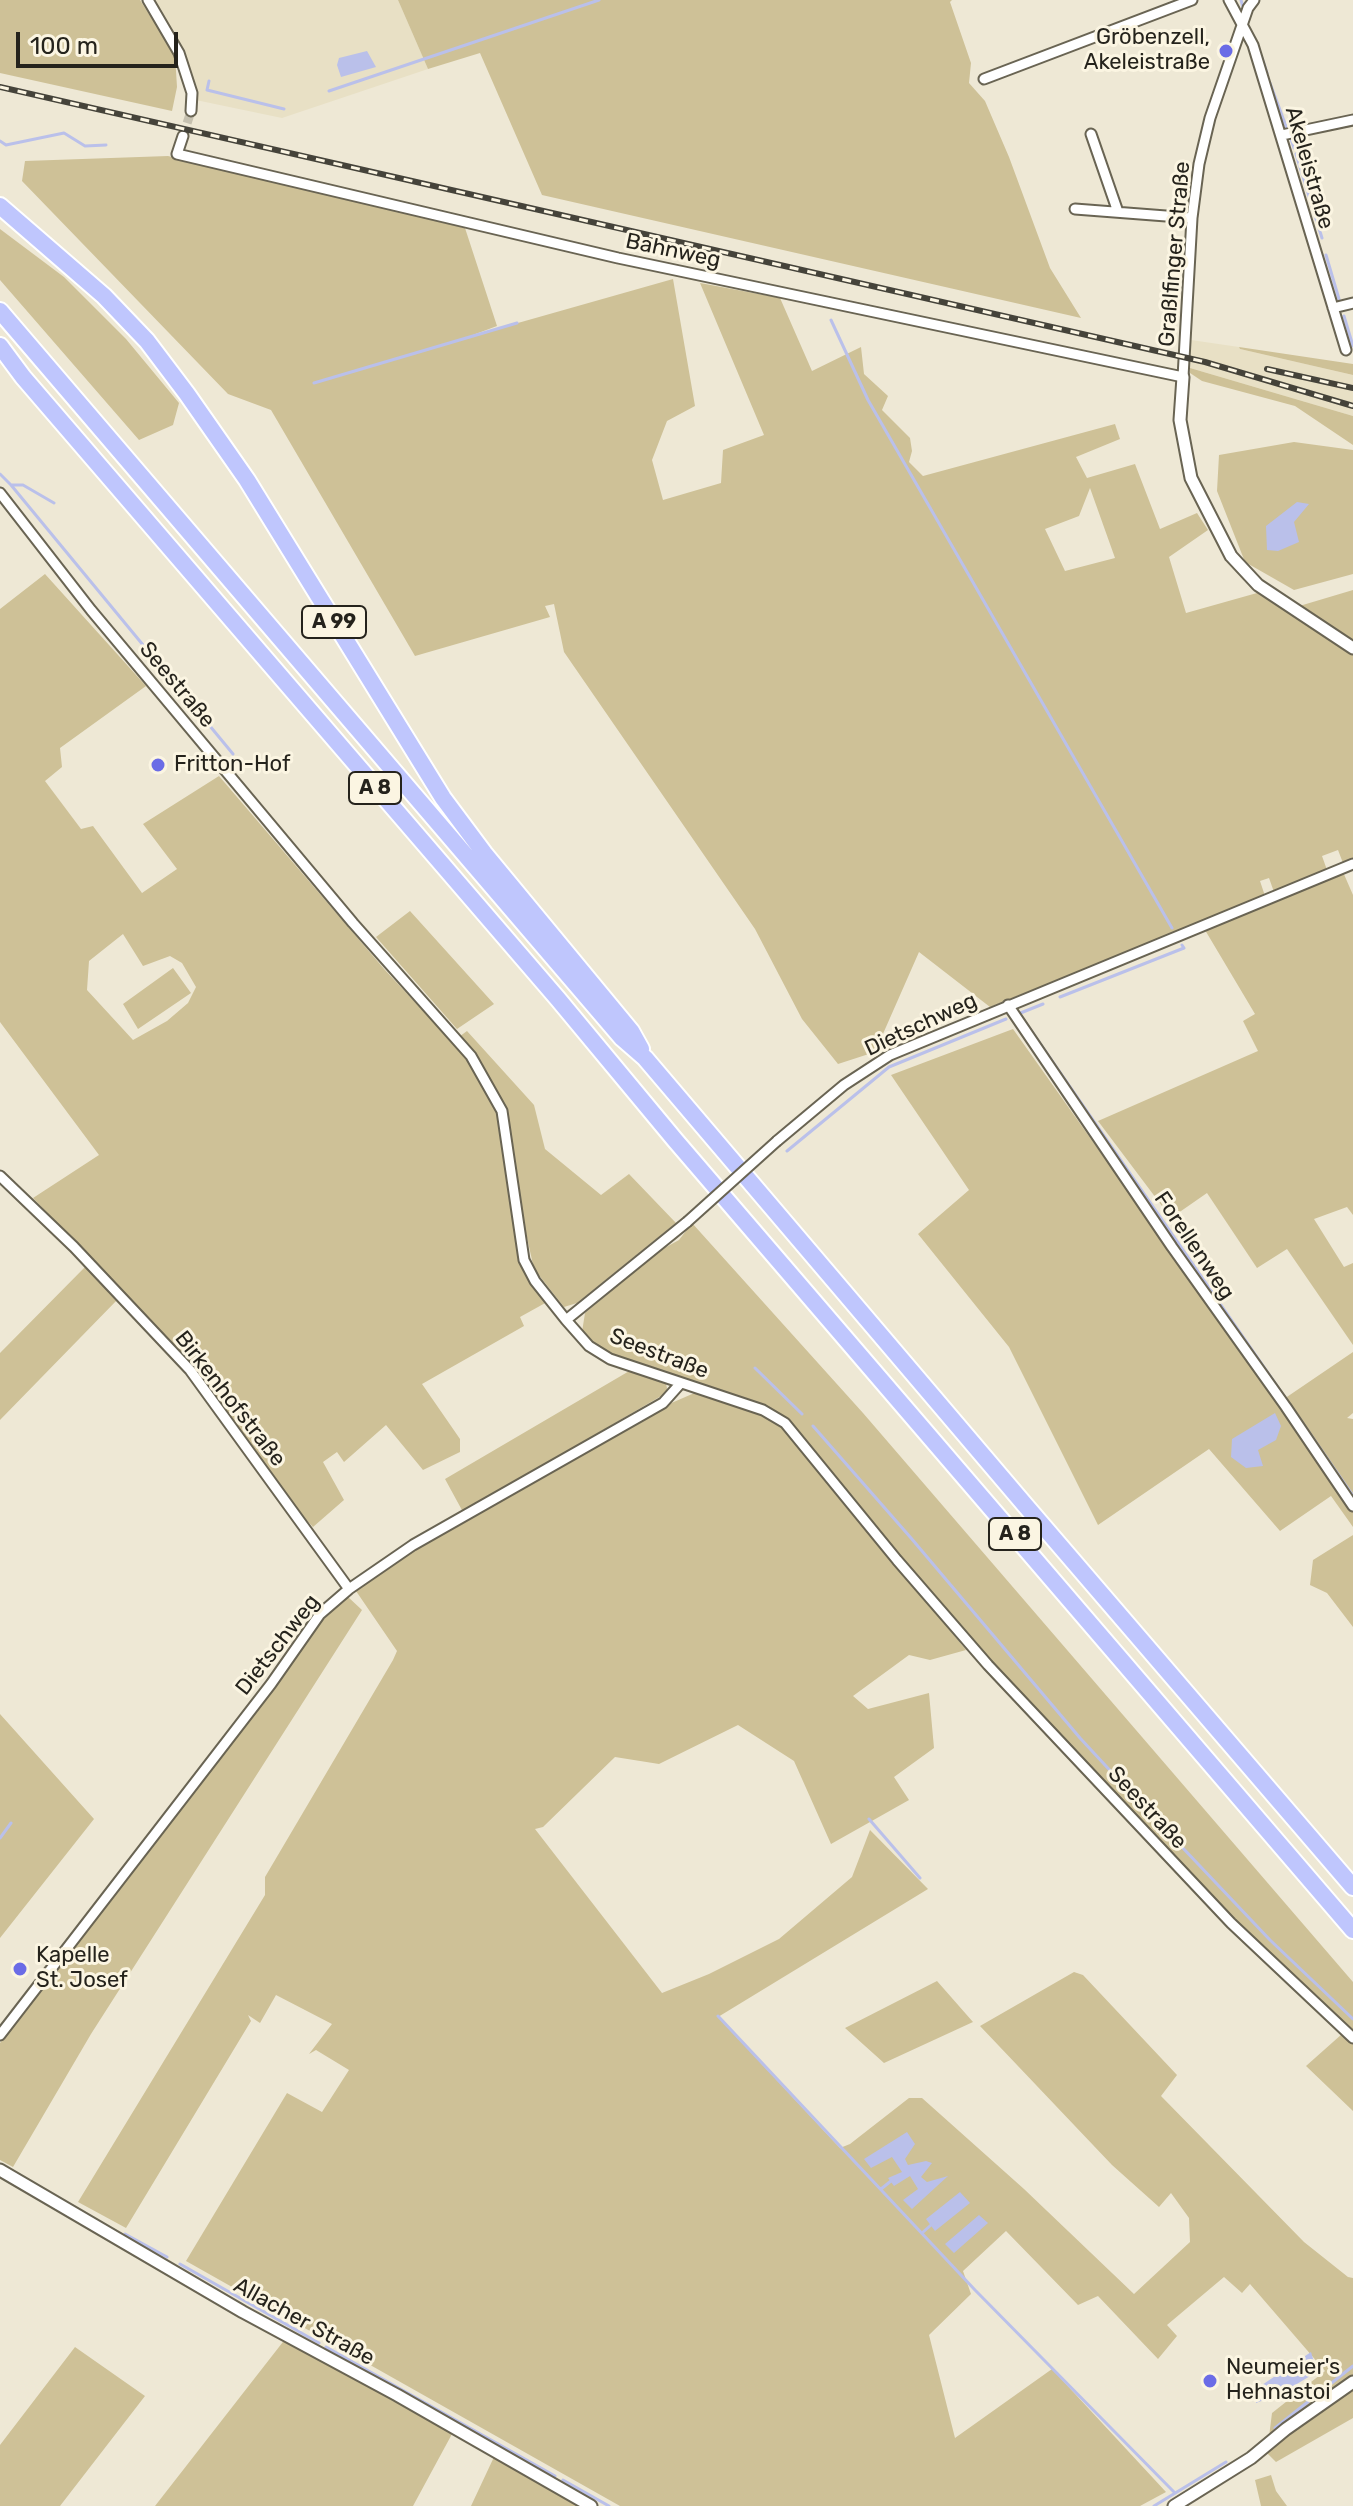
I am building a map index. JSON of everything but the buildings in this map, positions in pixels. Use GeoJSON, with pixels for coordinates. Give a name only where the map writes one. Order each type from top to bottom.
{"type":"FeatureCollection","features":[{"type":"Feature","properties":{"kind":"highway","name":"A 99"},"geometry":{"type":"LineString","coordinates":[[0,206],[104,296],[147,341],[247,480],[443,798],[484,853],[631,1031],[645,1058]]}},
{"type":"Feature","properties":{"kind":"highway","name":"A 8"},"geometry":{"type":"LineString","coordinates":[[0,311],[622,1038],[645,1058],[1353,1887]]}},
{"type":"Feature","properties":{"kind":"highway","name":"A 8"},"geometry":{"type":"LineString","coordinates":[[0,346],[23,377],[1353,1930]]}},
{"type":"Feature","properties":{"kind":"highway"},"geometry":{"type":"LineString","coordinates":[[0,359],[23,377]]}},
{"type":"Feature","properties":{"kind":"street"},"geometry":{"type":"LineString","coordinates":[[148,0],[179,53],[192,93],[191,111]]}},
{"type":"Feature","properties":{"kind":"street"},"geometry":{"type":"LineString","coordinates":[[984,79],[1192,0]]}},
{"type":"Feature","properties":{"kind":"street","name":"Akeleistraße"},"geometry":{"type":"LineString","coordinates":[[1229,0],[1253,45],[1346,350]]}},
{"type":"Feature","properties":{"kind":"street","name":"Graßlfinger Straße"},"geometry":{"type":"LineString","coordinates":[[1183,377],[1192,218],[1199,164],[1210,118],[1254,0]]}},
{"type":"Feature","properties":{"kind":"street"},"geometry":{"type":"LineString","coordinates":[[1282,135],[1353,120]]}},
{"type":"Feature","properties":{"kind":"street"},"geometry":{"type":"LineString","coordinates":[[1091,134],[1118,212]]}},
{"type":"Feature","properties":{"kind":"street","name":"Bahnweg"},"geometry":{"type":"LineString","coordinates":[[183,136],[177,154],[618,258],[1183,377]]}},
{"type":"Feature","properties":{"kind":"street"},"geometry":{"type":"LineString","coordinates":[[1075,209],[1192,218]]}},
{"type":"Feature","properties":{"kind":"street"},"geometry":{"type":"LineString","coordinates":[[1333,308],[1353,303]]}},
{"type":"Feature","properties":{"kind":"street"},"geometry":{"type":"LineString","coordinates":[[1183,377],[1180,420],[1191,478],[1231,556],[1258,585],[1353,648]]}},
{"type":"Feature","properties":{"kind":"street","name":"Seestraße"},"geometry":{"type":"LineString","coordinates":[[0,493],[91,610],[323,888],[471,1056],[502,1111],[524,1260],[535,1281],[566,1320],[589,1346],[610,1359],[763,1410],[785,1423],[988,1665],[1231,1923],[1353,2038]]}},
{"type":"Feature","properties":{"kind":"street","name":"Dietschweg"},"geometry":{"type":"LineString","coordinates":[[566,1320],[687,1222],[844,1085],[890,1055],[1353,864]]}},
{"type":"Feature","properties":{"kind":"street","name":"Forellenweg"},"geometry":{"type":"LineString","coordinates":[[1008,1005],[1353,1506]]}},
{"type":"Feature","properties":{"kind":"street","name":"Birkenhofstraße"},"geometry":{"type":"LineString","coordinates":[[0,1176],[74,1247],[190,1370],[349,1589]]}},
{"type":"Feature","properties":{"kind":"street","name":"Dietschweg"},"geometry":{"type":"LineString","coordinates":[[0,2035],[271,1684],[320,1614],[349,1589],[413,1545],[663,1403],[680,1384]]}},
{"type":"Feature","properties":{"kind":"street","name":"Allacher Straße"},"geometry":{"type":"LineString","coordinates":[[0,2170],[243,2312],[397,2395],[591,2506]]}},
{"type":"Feature","properties":{"kind":"street"},"geometry":{"type":"LineString","coordinates":[[1174,2506],[1251,2458],[1353,2382]]}},
{"type":"Feature","properties":{"kind":"shaded area"},"geometry":{"type":"Polygon","coordinates":[[[0,0],[140,0],[175,55],[177,87],[172,111],[0,73],[0,0]]]}},
{"type":"Feature","properties":{"kind":"shaded area"},"geometry":{"type":"Polygon","coordinates":[[[140,0],[398,0],[428,69],[282,118],[191,99],[175,55],[140,0]]]}},
{"type":"Feature","properties":{"kind":"shaded area"},"geometry":{"type":"Polygon","coordinates":[[[398,0],[952,0],[950,2],[971,63],[969,83],[985,101],[1050,268],[1081,318],[542,195],[480,53],[428,69],[398,0]]]}},
{"type":"Feature","properties":{"kind":"shaded area"},"geometry":{"type":"Polygon","coordinates":[[[168,156],[465,228],[497,326],[465,338],[673,279],[695,406],[667,421],[652,460],[663,500],[721,483],[723,450],[764,435],[700,283],[780,298],[812,371],[861,347],[864,374],[888,396],[882,410],[910,438],[912,451],[909,462],[923,476],[1115,424],[1120,439],[1076,457],[1087,478],[1135,464],[1160,529],[1197,513],[1208,530],[1169,557],[1186,613],[1257,593],[1286,610],[1353,590],[1353,859],[1343,863],[1338,850],[1322,856],[1327,870],[1274,892],[1269,878],[1260,881],[1265,896],[990,1007],[919,952],[875,1052],[838,1064],[802,1019],[755,929],[564,652],[554,604],[545,606],[550,617],[415,656],[271,410],[228,394],[22,181],[25,161],[168,156]],[[1090,488],[1079,516],[1045,529],[1065,571],[1115,558],[1090,488]]]}},
{"type":"Feature","properties":{"kind":"shaded area"},"geometry":{"type":"Polygon","coordinates":[[[0,229],[64,277],[126,339],[179,403],[173,425],[139,440],[0,280],[0,229]]]}},
{"type":"Feature","properties":{"kind":"shaded area"},"geometry":{"type":"Polygon","coordinates":[[[1191,340],[1239,347],[1353,375],[1353,416],[1190,368],[1191,340]]]}},
{"type":"Feature","properties":{"kind":"shaded area"},"geometry":{"type":"Polygon","coordinates":[[[1240,349],[1353,364],[1353,375],[1240,349]]]}},
{"type":"Feature","properties":{"kind":"shaded area"},"geometry":{"type":"Polygon","coordinates":[[[1190,368],[1353,416],[1353,445],[1295,406],[1202,381],[1190,373],[1190,368]]]}},
{"type":"Feature","properties":{"kind":"shaded area"},"geometry":{"type":"Polygon","coordinates":[[[1294,442],[1353,450],[1353,574],[1294,590],[1245,562],[1217,491],[1219,455],[1294,442]]]}},
{"type":"Feature","properties":{"kind":"shaded area"},"geometry":{"type":"Polygon","coordinates":[[[45,574],[146,686],[60,748],[62,767],[45,781],[81,829],[93,826],[142,893],[177,869],[143,824],[219,776],[385,970],[452,1042],[467,1031],[534,1105],[545,1149],[601,1195],[629,1174],[676,1223],[577,1303],[564,1307],[534,1269],[515,1184],[522,1257],[547,1302],[520,1317],[524,1326],[422,1384],[460,1439],[460,1452],[423,1470],[386,1425],[344,1462],[337,1452],[323,1462],[344,1500],[313,1527],[294,1507],[194,1369],[33,1198],[99,1155],[0,1022],[0,609],[45,574]],[[123,934],[89,961],[87,990],[133,1040],[167,1021],[188,1003],[196,987],[182,963],[170,956],[143,966],[123,934]]]}},
{"type":"Feature","properties":{"kind":"shaded area"},"geometry":{"type":"Polygon","coordinates":[[[1343,872],[1353,895],[1353,1215],[1347,1207],[1314,1219],[1344,1267],[1353,1263],[1353,1345],[1287,1249],[1257,1268],[1207,1193],[1171,1218],[1098,1121],[1258,1051],[1243,1021],[1255,1014],[1205,930],[1343,872]]]}},
{"type":"Feature","properties":{"kind":"shaded area"},"geometry":{"type":"Polygon","coordinates":[[[410,911],[494,1004],[457,1029],[376,937],[410,911]]]}},
{"type":"Feature","properties":{"kind":"shaded area"},"geometry":{"type":"Polygon","coordinates":[[[173,968],[191,993],[138,1029],[123,1004],[173,968]]]}},
{"type":"Feature","properties":{"kind":"shaded area"},"geometry":{"type":"Polygon","coordinates":[[[1013,1029],[1278,1403],[1353,1352],[1353,1413],[1347,1418],[1353,1419],[1353,1527],[1331,1496],[1280,1531],[1209,1449],[1098,1525],[1009,1347],[918,1234],[969,1190],[891,1075],[1013,1029]]]}},
{"type":"Feature","properties":{"kind":"shaded area"},"geometry":{"type":"Polygon","coordinates":[[[692,1223],[863,1413],[1353,1982],[1353,2032],[1257,1942],[1001,1673],[902,1560],[787,1419],[762,1405],[670,1377],[592,1345],[582,1332],[585,1313],[659,1251],[679,1240],[692,1223]]]}},
{"type":"Feature","properties":{"kind":"shaded area"},"geometry":{"type":"Polygon","coordinates":[[[86,1266],[119,1298],[0,1420],[0,1353],[86,1266]]]}},
{"type":"Feature","properties":{"kind":"shaded area"},"geometry":{"type":"Polygon","coordinates":[[[631,1370],[665,1380],[668,1392],[463,1512],[445,1479],[631,1370]]]}},
{"type":"Feature","properties":{"kind":"shaded area"},"geometry":{"type":"Polygon","coordinates":[[[699,1391],[746,1405],[783,1425],[966,1650],[930,1660],[909,1655],[853,1696],[868,1709],[929,1693],[934,1748],[894,1777],[909,1800],[831,1844],[794,1761],[738,1725],[659,1764],[615,1757],[543,1827],[535,1829],[662,1993],[709,1974],[779,1939],[852,1877],[870,1830],[928,1889],[718,2017],[840,2148],[850,2144],[909,2098],[922,2098],[1024,2189],[1134,2294],[1190,2242],[1189,2218],[1171,2193],[1159,2207],[1112,2165],[980,2026],[1074,1972],[1083,1975],[1177,2075],[1161,2096],[1304,2242],[1353,2278],[1353,2418],[1276,2462],[1267,2453],[1272,2413],[1325,2371],[1250,2284],[1242,2293],[1224,2277],[1167,2325],[1177,2336],[1158,2359],[1098,2296],[1078,2305],[1006,2231],[963,2271],[971,2294],[929,2335],[955,2438],[1052,2369],[1166,2492],[1140,2506],[620,2506],[186,2261],[287,2093],[322,2112],[349,2070],[316,2050],[309,2054],[332,2024],[276,1995],[260,2023],[248,2015],[251,2021],[126,2228],[78,2202],[265,1895],[265,1877],[393,1660],[397,1651],[356,1591],[416,1549],[660,1408],[699,1391]]]}},
{"type":"Feature","properties":{"kind":"shaded area"},"geometry":{"type":"Polygon","coordinates":[[[1353,1535],[1353,1627],[1327,1593],[1310,1585],[1313,1560],[1353,1535]]]}},
{"type":"Feature","properties":{"kind":"shaded area"},"geometry":{"type":"Polygon","coordinates":[[[347,1596],[362,1610],[91,2034],[13,2167],[0,2160],[0,2043],[318,1625],[347,1596]]]}},
{"type":"Feature","properties":{"kind":"shaded area"},"geometry":{"type":"Polygon","coordinates":[[[0,1714],[94,1819],[0,1938],[0,1714]]]}},
{"type":"Feature","properties":{"kind":"shaded area"},"geometry":{"type":"Polygon","coordinates":[[[937,1981],[973,2022],[884,2063],[845,2028],[937,1981]]]}},
{"type":"Feature","properties":{"kind":"shaded area"},"geometry":{"type":"Polygon","coordinates":[[[1342,2034],[1353,2044],[1353,2111],[1306,2066],[1342,2034]]]}},
{"type":"Feature","properties":{"kind":"shaded area"},"geometry":{"type":"Polygon","coordinates":[[[286,2338],[452,2434],[413,2506],[155,2506],[286,2338]]]}},
{"type":"Feature","properties":{"kind":"shaded area"},"geometry":{"type":"Polygon","coordinates":[[[75,2347],[145,2396],[60,2506],[0,2506],[0,2445],[75,2347]]]}},
{"type":"Feature","properties":{"kind":"shaded area"},"geometry":{"type":"Polygon","coordinates":[[[494,2457],[580,2506],[471,2506],[494,2457]]]}},
{"type":"Feature","properties":{"kind":"shaded area"},"geometry":{"type":"Polygon","coordinates":[[[1271,2475],[1276,2491],[1287,2506],[1261,2506],[1255,2480],[1271,2475]]]}},
{"type":"Feature","properties":{"kind":"water"},"geometry":{"type":"Polygon","coordinates":[[[367,51],[376,67],[341,77],[337,65],[339,58],[367,51]]]}},
{"type":"Feature","properties":{"kind":"water"},"geometry":{"type":"Polygon","coordinates":[[[1297,502],[1309,504],[1294,522],[1299,542],[1278,551],[1267,550],[1266,526],[1297,502]]]}},
{"type":"Feature","properties":{"kind":"water"},"geometry":{"type":"Polygon","coordinates":[[[1275,1413],[1281,1426],[1276,1440],[1258,1450],[1263,1466],[1246,1468],[1231,1457],[1232,1439],[1275,1413]]]}},
{"type":"Feature","properties":{"kind":"water"},"geometry":{"type":"Polygon","coordinates":[[[907,2132],[915,2144],[905,2159],[908,2165],[926,2161],[932,2163],[921,2177],[927,2182],[948,2176],[912,2209],[903,2200],[918,2189],[910,2176],[894,2186],[888,2178],[902,2172],[892,2157],[871,2168],[864,2159],[907,2132]]]}},
{"type":"Feature","properties":{"kind":"water"},"geometry":{"type":"Polygon","coordinates":[[[960,2192],[970,2203],[935,2231],[926,2219],[960,2192]]]}},
{"type":"Feature","properties":{"kind":"water"},"geometry":{"type":"Polygon","coordinates":[[[979,2215],[988,2223],[954,2253],[945,2244],[979,2215]]]}},
{"type":"Feature","properties":{"kind":"water"},"geometry":{"type":"Polygon","coordinates":[[[1311,2352],[1317,2372],[1280,2394],[1256,2403],[1256,2389],[1311,2352]]]}},
{"type":"Feature","properties":{"kind":"waterway"},"geometry":{"type":"LineString","coordinates":[[329,91],[599,0]]}},
{"type":"Feature","properties":{"kind":"waterway"},"geometry":{"type":"LineString","coordinates":[[1241,0],[1243,7]]}},
{"type":"Feature","properties":{"kind":"waterway"},"geometry":{"type":"LineString","coordinates":[[1262,58],[1267,73]]}},
{"type":"Feature","properties":{"kind":"waterway"},"geometry":{"type":"LineString","coordinates":[[209,81],[207,90],[284,109]]}},
{"type":"Feature","properties":{"kind":"waterway"},"geometry":{"type":"LineString","coordinates":[[1270,83],[1287,129]]}},
{"type":"Feature","properties":{"kind":"waterway"},"geometry":{"type":"LineString","coordinates":[[0,141],[6,145],[64,133],[85,146],[106,145]]}},
{"type":"Feature","properties":{"kind":"waterway"},"geometry":{"type":"LineString","coordinates":[[1291,139],[1294,148]]}},
{"type":"Feature","properties":{"kind":"waterway"},"geometry":{"type":"LineString","coordinates":[[1296,154],[1322,238]]}},
{"type":"Feature","properties":{"kind":"waterway"},"geometry":{"type":"LineString","coordinates":[[1326,255],[1339,299]]}},
{"type":"Feature","properties":{"kind":"waterway"},"geometry":{"type":"LineString","coordinates":[[1344,316],[1353,346]]}},
{"type":"Feature","properties":{"kind":"waterway"},"geometry":{"type":"LineString","coordinates":[[831,320],[868,400],[1172,928]]}},
{"type":"Feature","properties":{"kind":"waterway"},"geometry":{"type":"LineString","coordinates":[[314,383],[517,323]]}},
{"type":"Feature","properties":{"kind":"waterway"},"geometry":{"type":"LineString","coordinates":[[0,474],[11,485],[23,485],[54,503]]}},
{"type":"Feature","properties":{"kind":"waterway"},"geometry":{"type":"LineString","coordinates":[[11,485],[233,754]]}},
{"type":"Feature","properties":{"kind":"waterway"},"geometry":{"type":"LineString","coordinates":[[1060,997],[1184,948],[1182,945]]}},
{"type":"Feature","properties":{"kind":"waterway"},"geometry":{"type":"LineString","coordinates":[[1018,1014],[1043,1004]]}},
{"type":"Feature","properties":{"kind":"waterway"},"geometry":{"type":"LineString","coordinates":[[1019,1013],[1353,1496]]}},
{"type":"Feature","properties":{"kind":"waterway"},"geometry":{"type":"LineString","coordinates":[[787,1151],[889,1067],[1006,1019]]}},
{"type":"Feature","properties":{"kind":"waterway"},"geometry":{"type":"LineString","coordinates":[[755,1368],[802,1414]]}},
{"type":"Feature","properties":{"kind":"waterway"},"geometry":{"type":"LineString","coordinates":[[813,1426],[1117,1778]]}},
{"type":"Feature","properties":{"kind":"waterway"},"geometry":{"type":"LineString","coordinates":[[1127,1789],[1270,1940],[1353,2019]]}},
{"type":"Feature","properties":{"kind":"waterway"},"geometry":{"type":"LineString","coordinates":[[869,1819],[920,1878]]}},
{"type":"Feature","properties":{"kind":"waterway"},"geometry":{"type":"LineString","coordinates":[[0,1838],[11,1823]]}},
{"type":"Feature","properties":{"kind":"waterway"},"geometry":{"type":"LineString","coordinates":[[718,2016],[975,2290],[1175,2493]]}},
{"type":"Feature","properties":{"kind":"waterway"},"geometry":{"type":"LineString","coordinates":[[881,2189],[891,2181]]}},
{"type":"Feature","properties":{"kind":"waterway"},"geometry":{"type":"LineString","coordinates":[[922,2233],[931,2225]]}},
{"type":"Feature","properties":{"kind":"waterway"},"geometry":{"type":"LineString","coordinates":[[125,2234],[167,2257]]}},
{"type":"Feature","properties":{"kind":"waterway"},"geometry":{"type":"LineString","coordinates":[[180,2264],[319,2343]]}},
{"type":"Feature","properties":{"kind":"waterway"},"geometry":{"type":"LineString","coordinates":[[326,2347],[555,2476]]}},
{"type":"Feature","properties":{"kind":"waterway"},"geometry":{"type":"LineString","coordinates":[[1275,2428],[1353,2366]]}},
{"type":"Feature","properties":{"kind":"waterway"},"geometry":{"type":"LineString","coordinates":[[1154,2506],[1226,2462]]}},
{"type":"Feature","properties":{"kind":"waterway"},"geometry":{"type":"LineString","coordinates":[[563,2480],[609,2506]]}},
{"type":"Feature","properties":{"kind":"tunnel"},"geometry":{"type":"LineString","coordinates":[[183,136],[191,111]]}},
{"type":"Feature","properties":{"kind":"railway"},"geometry":{"type":"LineString","coordinates":[[0,87],[1205,362],[1353,406]]}},
{"type":"Feature","properties":{"kind":"railway"},"geometry":{"type":"LineString","coordinates":[[1267,369],[1353,388]]}},
{"type":"Feature","properties":{"kind":"place","name":"Gröbenzell, Akeleistraße"},"geometry":{"type":"Point","coordinates":[1226,51]}},
{"type":"Feature","properties":{"kind":"place","name":"Fritton-Hof"},"geometry":{"type":"Point","coordinates":[158,765]}},
{"type":"Feature","properties":{"kind":"place","name":"Kapelle St. Josef"},"geometry":{"type":"Point","coordinates":[20,1969]}},
{"type":"Feature","properties":{"kind":"place","name":"Neumeier's Hehnastoi"},"geometry":{"type":"Point","coordinates":[1210,2381]}}]}
